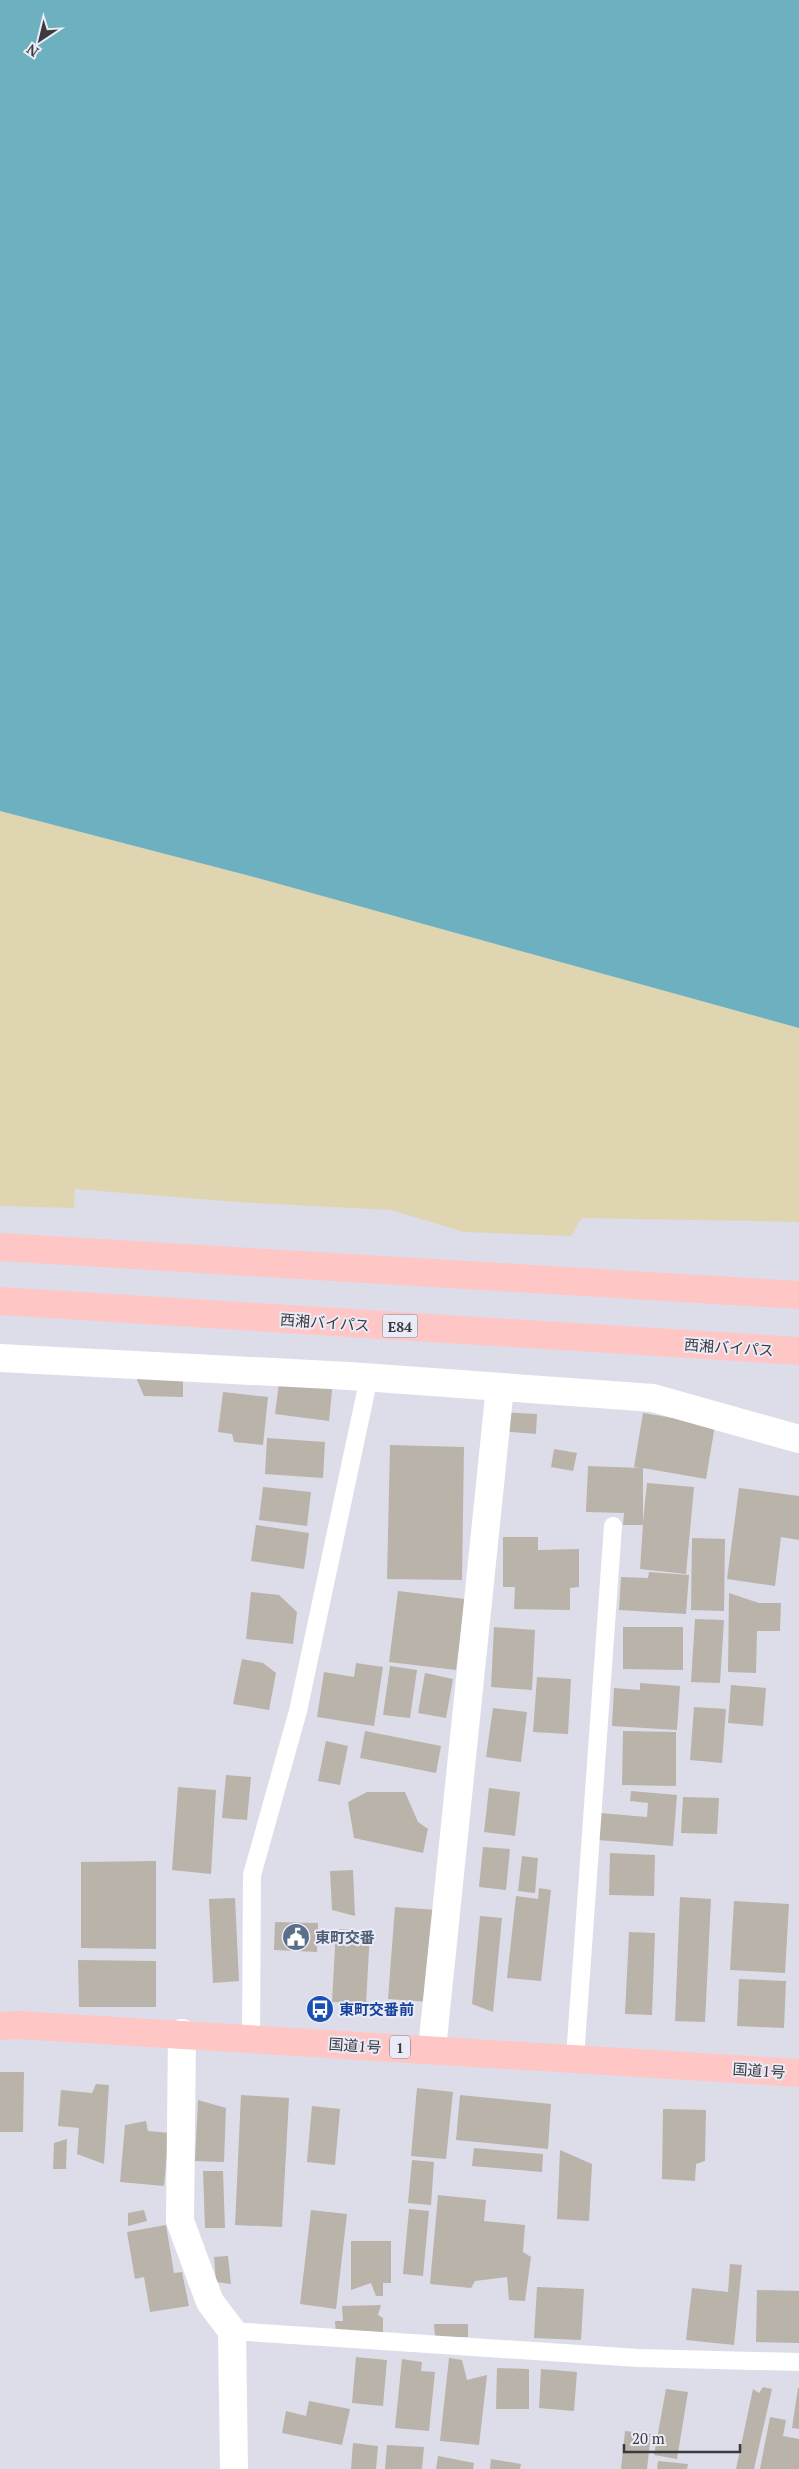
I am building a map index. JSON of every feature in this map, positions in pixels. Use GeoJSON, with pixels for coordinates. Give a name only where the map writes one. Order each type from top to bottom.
{"type":"FeatureCollection","features":[{"type":"Feature","properties":{"kind":"highway"},"geometry":{"type":"LineString","coordinates":[[0,1247],[799,1295]]}},
{"type":"Feature","properties":{"kind":"highway","name":"西湘バイパス"},"geometry":{"type":"LineString","coordinates":[[0,1301],[799,1351]]}},
{"type":"Feature","properties":{"kind":"highway","name":"国道1号"},"geometry":{"type":"LineString","coordinates":[[0,2026],[19,2025],[182,2033],[799,2073]]}},
{"type":"Feature","properties":{"kind":"street"},"geometry":{"type":"LineString","coordinates":[[0,1358],[369,1377],[653,1398],[799,1439]]}},
{"type":"Feature","properties":{"kind":"street"},"geometry":{"type":"LineString","coordinates":[[432,2049],[500,1387]]}},
{"type":"Feature","properties":{"kind":"street"},"geometry":{"type":"LineString","coordinates":[[182,2033],[180,2221],[210,2302],[232,2330],[234,2469]]}},
{"type":"Feature","properties":{"kind":"lane"},"geometry":{"type":"LineString","coordinates":[[251,2038],[252,1875],[298,1711],[369,1377]]}},
{"type":"Feature","properties":{"kind":"lane"},"geometry":{"type":"LineString","coordinates":[[575,2058],[613,1526]]}},
{"type":"Feature","properties":{"kind":"lane"},"geometry":{"type":"LineString","coordinates":[[232,2330],[638,2358],[799,2362]]}},
{"type":"Feature","properties":{"kind":"sand"},"geometry":{"type":"Polygon","coordinates":[[[0,811],[250,876],[799,1028],[799,1222],[582,1218],[571,1236],[464,1232],[391,1210],[237,1202],[75,1189],[74,1208],[0,1206],[0,811]]]}},
{"type":"Feature","properties":{"kind":"water"},"geometry":{"type":"Polygon","coordinates":[[[0,0],[799,0],[799,1028],[250,876],[0,811],[0,0]]]}},
{"type":"Feature","properties":{"kind":"building"},"geometry":{"type":"Polygon","coordinates":[[[134,1373],[183,1373],[183,1397],[144,1396],[134,1373]]]}},
{"type":"Feature","properties":{"kind":"building"},"geometry":{"type":"Polygon","coordinates":[[[280,1375],[333,1381],[329,1421],[275,1414],[280,1375]]]}},
{"type":"Feature","properties":{"kind":"building"},"geometry":{"type":"Polygon","coordinates":[[[223,1392],[268,1397],[263,1445],[234,1442],[232,1434],[218,1432],[223,1392]]]}},
{"type":"Feature","properties":{"kind":"building"},"geometry":{"type":"Polygon","coordinates":[[[501,1412],[537,1414],[536,1434],[500,1431],[501,1412]]]}},
{"type":"Feature","properties":{"kind":"building"},"geometry":{"type":"Polygon","coordinates":[[[643,1413],[715,1425],[706,1479],[643,1468],[643,1522],[647,1483],[694,1487],[686,1574],[640,1569],[643,1525],[623,1525],[624,1513],[586,1512],[588,1466],[639,1468],[634,1467],[643,1413]]]}},
{"type":"Feature","properties":{"kind":"building"},"geometry":{"type":"Polygon","coordinates":[[[267,1438],[325,1442],[323,1478],[265,1474],[267,1438]]]}},
{"type":"Feature","properties":{"kind":"building"},"geometry":{"type":"Polygon","coordinates":[[[390,1445],[464,1447],[462,1580],[387,1579],[390,1445]]]}},
{"type":"Feature","properties":{"kind":"building"},"geometry":{"type":"Polygon","coordinates":[[[554,1449],[577,1453],[573,1471],[551,1467],[554,1449]]]}},
{"type":"Feature","properties":{"kind":"building"},"geometry":{"type":"Polygon","coordinates":[[[263,1487],[311,1492],[307,1526],[259,1520],[263,1487]]]}},
{"type":"Feature","properties":{"kind":"building"},"geometry":{"type":"Polygon","coordinates":[[[739,1488],[799,1496],[799,1540],[781,1537],[775,1586],[727,1579],[739,1488]]]}},
{"type":"Feature","properties":{"kind":"building"},"geometry":{"type":"Polygon","coordinates":[[[256,1525],[309,1533],[304,1569],[251,1561],[256,1525]]]}},
{"type":"Feature","properties":{"kind":"building"},"geometry":{"type":"Polygon","coordinates":[[[503,1537],[538,1537],[538,1550],[579,1549],[579,1587],[570,1588],[570,1610],[514,1609],[515,1587],[503,1587],[503,1537]]]}},
{"type":"Feature","properties":{"kind":"building"},"geometry":{"type":"Polygon","coordinates":[[[692,1538],[725,1539],[724,1611],[691,1610],[692,1538]]]}},
{"type":"Feature","properties":{"kind":"building"},"geometry":{"type":"Polygon","coordinates":[[[649,1572],[689,1575],[686,1614],[619,1610],[621,1577],[648,1578],[649,1572]]]}},
{"type":"Feature","properties":{"kind":"building"},"geometry":{"type":"Polygon","coordinates":[[[398,1591],[465,1599],[456,1670],[389,1662],[398,1591]]]}},
{"type":"Feature","properties":{"kind":"building"},"geometry":{"type":"Polygon","coordinates":[[[251,1592],[279,1595],[297,1612],[293,1644],[246,1639],[251,1592]]]}},
{"type":"Feature","properties":{"kind":"building"},"geometry":{"type":"Polygon","coordinates":[[[729,1593],[759,1603],[781,1603],[780,1631],[757,1631],[756,1673],[728,1672],[729,1593]]]}},
{"type":"Feature","properties":{"kind":"building"},"geometry":{"type":"Polygon","coordinates":[[[695,1619],[724,1620],[720,1683],[691,1682],[695,1619]]]}},
{"type":"Feature","properties":{"kind":"building"},"geometry":{"type":"Polygon","coordinates":[[[494,1627],[535,1630],[532,1690],[491,1687],[494,1627]]]}},
{"type":"Feature","properties":{"kind":"building"},"geometry":{"type":"Polygon","coordinates":[[[623,1627],[683,1627],[683,1670],[623,1669],[623,1627]]]}},
{"type":"Feature","properties":{"kind":"building"},"geometry":{"type":"Polygon","coordinates":[[[242,1659],[263,1663],[276,1673],[269,1710],[233,1704],[242,1659]]]}},
{"type":"Feature","properties":{"kind":"building"},"geometry":{"type":"Polygon","coordinates":[[[356,1663],[383,1667],[374,1726],[317,1717],[324,1672],[354,1677],[356,1663]]]}},
{"type":"Feature","properties":{"kind":"building"},"geometry":{"type":"Polygon","coordinates":[[[390,1666],[417,1670],[410,1718],[383,1715],[390,1666]]]}},
{"type":"Feature","properties":{"kind":"building"},"geometry":{"type":"Polygon","coordinates":[[[425,1673],[453,1679],[446,1718],[418,1713],[425,1673]]]}},
{"type":"Feature","properties":{"kind":"building"},"geometry":{"type":"Polygon","coordinates":[[[537,1677],[571,1679],[568,1734],[533,1732],[537,1677]]]}},
{"type":"Feature","properties":{"kind":"building"},"geometry":{"type":"Polygon","coordinates":[[[640,1683],[680,1686],[677,1730],[612,1726],[614,1688],[640,1690],[640,1683]]]}},
{"type":"Feature","properties":{"kind":"building"},"geometry":{"type":"Polygon","coordinates":[[[731,1685],[766,1688],[763,1726],[728,1723],[731,1685]]]}},
{"type":"Feature","properties":{"kind":"building"},"geometry":{"type":"Polygon","coordinates":[[[694,1707],[726,1709],[722,1763],[690,1760],[694,1707]]]}},
{"type":"Feature","properties":{"kind":"building"},"geometry":{"type":"Polygon","coordinates":[[[493,1708],[527,1712],[521,1762],[486,1757],[493,1708]]]}},
{"type":"Feature","properties":{"kind":"building"},"geometry":{"type":"Polygon","coordinates":[[[365,1731],[441,1746],[436,1773],[360,1758],[365,1731]]]}},
{"type":"Feature","properties":{"kind":"building"},"geometry":{"type":"Polygon","coordinates":[[[623,1731],[676,1732],[676,1786],[622,1785],[623,1731]]]}},
{"type":"Feature","properties":{"kind":"building"},"geometry":{"type":"Polygon","coordinates":[[[326,1741],[348,1746],[340,1785],[318,1781],[326,1741]]]}},
{"type":"Feature","properties":{"kind":"building"},"geometry":{"type":"Polygon","coordinates":[[[226,1775],[251,1777],[247,1820],[222,1818],[226,1775]]]}},
{"type":"Feature","properties":{"kind":"building"},"geometry":{"type":"Polygon","coordinates":[[[178,1787],[216,1790],[211,1874],[172,1870],[178,1787]]]}},
{"type":"Feature","properties":{"kind":"building"},"geometry":{"type":"Polygon","coordinates":[[[489,1788],[520,1792],[515,1836],[484,1832],[489,1788]]]}},
{"type":"Feature","properties":{"kind":"building"},"geometry":{"type":"Polygon","coordinates":[[[631,1791],[677,1795],[673,1846],[598,1840],[600,1813],[647,1817],[648,1803],[630,1801],[631,1791]]]}},
{"type":"Feature","properties":{"kind":"building"},"geometry":{"type":"Polygon","coordinates":[[[367,1792],[405,1792],[418,1822],[428,1829],[423,1853],[354,1838],[348,1802],[367,1792]]]}},
{"type":"Feature","properties":{"kind":"building"},"geometry":{"type":"Polygon","coordinates":[[[683,1797],[719,1798],[717,1834],[681,1833],[683,1797]]]}},
{"type":"Feature","properties":{"kind":"building"},"geometry":{"type":"Polygon","coordinates":[[[483,1847],[510,1849],[506,1890],[479,1887],[483,1847]]]}},
{"type":"Feature","properties":{"kind":"building"},"geometry":{"type":"Polygon","coordinates":[[[610,1853],[655,1855],[654,1896],[609,1895],[610,1853]]]}},
{"type":"Feature","properties":{"kind":"building"},"geometry":{"type":"Polygon","coordinates":[[[522,1856],[538,1858],[535,1893],[518,1891],[522,1856]]]}},
{"type":"Feature","properties":{"kind":"building"},"geometry":{"type":"Polygon","coordinates":[[[156,1861],[156,1949],[81,1948],[81,1862],[156,1861]]]}},
{"type":"Feature","properties":{"kind":"building"},"geometry":{"type":"Polygon","coordinates":[[[353,1870],[355,1916],[332,1910],[330,1871],[353,1870]]]}},
{"type":"Feature","properties":{"kind":"building"},"geometry":{"type":"Polygon","coordinates":[[[539,1888],[551,1890],[541,1981],[507,1978],[516,1896],[538,1899],[539,1888]]]}},
{"type":"Feature","properties":{"kind":"building"},"geometry":{"type":"Polygon","coordinates":[[[680,1897],[711,1899],[705,2022],[675,2021],[680,1897]]]}},
{"type":"Feature","properties":{"kind":"building"},"geometry":{"type":"Polygon","coordinates":[[[235,1898],[239,1981],[213,1983],[209,1899],[235,1898]]]}},
{"type":"Feature","properties":{"kind":"building"},"geometry":{"type":"Polygon","coordinates":[[[734,1901],[789,1904],[785,1973],[730,1970],[734,1901]]]}},
{"type":"Feature","properties":{"kind":"building"},"geometry":{"type":"Polygon","coordinates":[[[395,1907],[437,1910],[430,2002],[388,1999],[395,1907]]]}},
{"type":"Feature","properties":{"kind":"building"},"geometry":{"type":"Polygon","coordinates":[[[480,1916],[502,1918],[493,2012],[472,2004],[480,1916]]]}},
{"type":"Feature","properties":{"kind":"building","name":"東町交番"},"geometry":{"type":"Polygon","coordinates":[[[275,1922],[318,1923],[317,1952],[274,1950],[275,1922]]]}},
{"type":"Feature","properties":{"kind":"building"},"geometry":{"type":"Polygon","coordinates":[[[336,1929],[370,1931],[366,2004],[332,2002],[336,1929]]]}},
{"type":"Feature","properties":{"kind":"building"},"geometry":{"type":"Polygon","coordinates":[[[629,1932],[655,1933],[652,2015],[625,2014],[629,1932]]]}},
{"type":"Feature","properties":{"kind":"building"},"geometry":{"type":"Polygon","coordinates":[[[78,1960],[156,1961],[156,2007],[79,2007],[78,1960]]]}},
{"type":"Feature","properties":{"kind":"building"},"geometry":{"type":"Polygon","coordinates":[[[739,1979],[786,1981],[784,2028],[737,2026],[739,1979]]]}},
{"type":"Feature","properties":{"kind":"building"},"geometry":{"type":"Polygon","coordinates":[[[0,2072],[24,2072],[23,2132],[0,2132],[0,2072]]]}},
{"type":"Feature","properties":{"kind":"building"},"geometry":{"type":"Polygon","coordinates":[[[96,2084],[109,2085],[104,2164],[77,2154],[79,2128],[58,2126],[61,2090],[92,2093],[96,2084]]]}},
{"type":"Feature","properties":{"kind":"building"},"geometry":{"type":"Polygon","coordinates":[[[417,2088],[453,2092],[446,2159],[411,2156],[417,2088]]]}},
{"type":"Feature","properties":{"kind":"building"},"geometry":{"type":"Polygon","coordinates":[[[241,2095],[289,2098],[282,2227],[235,2225],[241,2095]]]}},
{"type":"Feature","properties":{"kind":"building"},"geometry":{"type":"Polygon","coordinates":[[[460,2095],[551,2104],[548,2149],[456,2140],[460,2095]]]}},
{"type":"Feature","properties":{"kind":"building"},"geometry":{"type":"Polygon","coordinates":[[[198,2100],[226,2108],[224,2162],[195,2161],[198,2100]]]}},
{"type":"Feature","properties":{"kind":"building"},"geometry":{"type":"Polygon","coordinates":[[[312,2106],[340,2109],[335,2165],[307,2162],[312,2106]]]}},
{"type":"Feature","properties":{"kind":"building"},"geometry":{"type":"Polygon","coordinates":[[[663,2109],[706,2110],[705,2161],[696,2164],[695,2181],[662,2179],[663,2109]]]}},
{"type":"Feature","properties":{"kind":"building"},"geometry":{"type":"Polygon","coordinates":[[[146,2121],[148,2131],[169,2133],[164,2186],[120,2182],[125,2125],[146,2121]]]}},
{"type":"Feature","properties":{"kind":"building"},"geometry":{"type":"Polygon","coordinates":[[[67,2139],[66,2169],[53,2169],[54,2143],[67,2139]]]}},
{"type":"Feature","properties":{"kind":"building"},"geometry":{"type":"Polygon","coordinates":[[[474,2148],[543,2154],[542,2172],[472,2166],[474,2148]]]}},
{"type":"Feature","properties":{"kind":"building"},"geometry":{"type":"Polygon","coordinates":[[[560,2150],[592,2164],[589,2221],[557,2219],[560,2150]]]}},
{"type":"Feature","properties":{"kind":"building"},"geometry":{"type":"Polygon","coordinates":[[[412,2160],[434,2162],[431,2205],[408,2203],[412,2160]]]}},
{"type":"Feature","properties":{"kind":"building"},"geometry":{"type":"Polygon","coordinates":[[[203,2171],[223,2171],[225,2228],[205,2228],[203,2171]]]}},
{"type":"Feature","properties":{"kind":"building"},"geometry":{"type":"Polygon","coordinates":[[[438,2195],[486,2200],[484,2221],[525,2225],[523,2252],[531,2257],[525,2301],[509,2300],[507,2277],[475,2281],[471,2288],[430,2284],[438,2195]]]}},
{"type":"Feature","properties":{"kind":"building"},"geometry":{"type":"Polygon","coordinates":[[[409,2209],[429,2211],[423,2276],[403,2274],[409,2209]]]}},
{"type":"Feature","properties":{"kind":"building"},"geometry":{"type":"Polygon","coordinates":[[[144,2210],[147,2221],[128,2226],[128,2213],[144,2210]]]}},
{"type":"Feature","properties":{"kind":"building"},"geometry":{"type":"Polygon","coordinates":[[[311,2210],[347,2214],[336,2309],[300,2304],[311,2210]]]}},
{"type":"Feature","properties":{"kind":"building"},"geometry":{"type":"Polygon","coordinates":[[[166,2225],[174,2273],[182,2272],[189,2306],[150,2312],[144,2277],[135,2279],[127,2232],[166,2225]]]}},
{"type":"Feature","properties":{"kind":"building"},"geometry":{"type":"Polygon","coordinates":[[[351,2241],[391,2241],[391,2283],[383,2283],[383,2296],[376,2296],[371,2283],[351,2290],[351,2241]]]}},
{"type":"Feature","properties":{"kind":"building"},"geometry":{"type":"Polygon","coordinates":[[[228,2256],[231,2284],[216,2282],[214,2257],[228,2256]]]}},
{"type":"Feature","properties":{"kind":"building"},"geometry":{"type":"Polygon","coordinates":[[[730,2264],[742,2265],[734,2345],[686,2340],[692,2288],[728,2292],[730,2264]]]}},
{"type":"Feature","properties":{"kind":"building"},"geometry":{"type":"Polygon","coordinates":[[[537,2287],[584,2289],[581,2340],[534,2338],[537,2287]]]}},
{"type":"Feature","properties":{"kind":"building"},"geometry":{"type":"Polygon","coordinates":[[[757,2290],[799,2291],[799,2343],[756,2342],[757,2290]]]}},
{"type":"Feature","properties":{"kind":"building"},"geometry":{"type":"Polygon","coordinates":[[[381,2305],[378,2315],[383,2318],[383,2335],[336,2337],[335,2321],[343,2321],[342,2306],[381,2305]]]}},
{"type":"Feature","properties":{"kind":"building"},"geometry":{"type":"Polygon","coordinates":[[[434,2324],[468,2324],[468,2337],[435,2337],[434,2324]]]}},
{"type":"Feature","properties":{"kind":"building"},"geometry":{"type":"Polygon","coordinates":[[[356,2357],[387,2360],[383,2406],[352,2403],[356,2357]]]}},
{"type":"Feature","properties":{"kind":"building"},"geometry":{"type":"Polygon","coordinates":[[[449,2358],[462,2360],[467,2380],[487,2375],[479,2445],[440,2441],[449,2358]]]}},
{"type":"Feature","properties":{"kind":"building"},"geometry":{"type":"Polygon","coordinates":[[[402,2359],[422,2362],[421,2371],[435,2372],[429,2431],[395,2428],[402,2359]]]}},
{"type":"Feature","properties":{"kind":"building"},"geometry":{"type":"Polygon","coordinates":[[[497,2368],[529,2369],[529,2409],[496,2409],[497,2368]]]}},
{"type":"Feature","properties":{"kind":"building"},"geometry":{"type":"Polygon","coordinates":[[[541,2369],[577,2372],[574,2411],[539,2408],[541,2369]]]}},
{"type":"Feature","properties":{"kind":"building"},"geometry":{"type":"Polygon","coordinates":[[[763,2387],[772,2389],[754,2469],[736,2469],[753,2389],[759,2393],[763,2387]]]}},
{"type":"Feature","properties":{"kind":"building"},"geometry":{"type":"Polygon","coordinates":[[[799,2388],[799,2429],[792,2428],[799,2388]]]}},
{"type":"Feature","properties":{"kind":"building"},"geometry":{"type":"Polygon","coordinates":[[[666,2389],[688,2392],[677,2459],[654,2455],[666,2389]]]}},
{"type":"Feature","properties":{"kind":"building"},"geometry":{"type":"Polygon","coordinates":[[[309,2401],[350,2409],[342,2445],[282,2433],[286,2411],[306,2416],[309,2401]]]}},
{"type":"Feature","properties":{"kind":"building"},"geometry":{"type":"Polygon","coordinates":[[[770,2417],[786,2420],[783,2436],[799,2439],[799,2469],[760,2469],[770,2417]]]}},
{"type":"Feature","properties":{"kind":"building"},"geometry":{"type":"Polygon","coordinates":[[[625,2431],[651,2434],[647,2469],[621,2469],[625,2431]]]}},
{"type":"Feature","properties":{"kind":"building"},"geometry":{"type":"Polygon","coordinates":[[[353,2443],[378,2446],[376,2469],[351,2469],[353,2443]]]}},
{"type":"Feature","properties":{"kind":"building"},"geometry":{"type":"Polygon","coordinates":[[[387,2445],[424,2447],[422,2469],[385,2469],[387,2445]]]}},
{"type":"Feature","properties":{"kind":"building"},"geometry":{"type":"Polygon","coordinates":[[[438,2456],[474,2463],[473,2469],[436,2469],[438,2456]]]}},
{"type":"Feature","properties":{"kind":"building"},"geometry":{"type":"Polygon","coordinates":[[[491,2459],[521,2464],[520,2469],[490,2469],[491,2459]]]}},
{"type":"Feature","properties":{"kind":"building"},"geometry":{"type":"Polygon","coordinates":[[[658,2461],[688,2464],[687,2469],[657,2469],[658,2461]]]}},
{"type":"Feature","properties":{"kind":"place","name":"東町交番"},"geometry":{"type":"Point","coordinates":[296,1937]}},
{"type":"Feature","properties":{"kind":"place","name":"東町交番前"},"geometry":{"type":"Point","coordinates":[320,2009]}}]}
